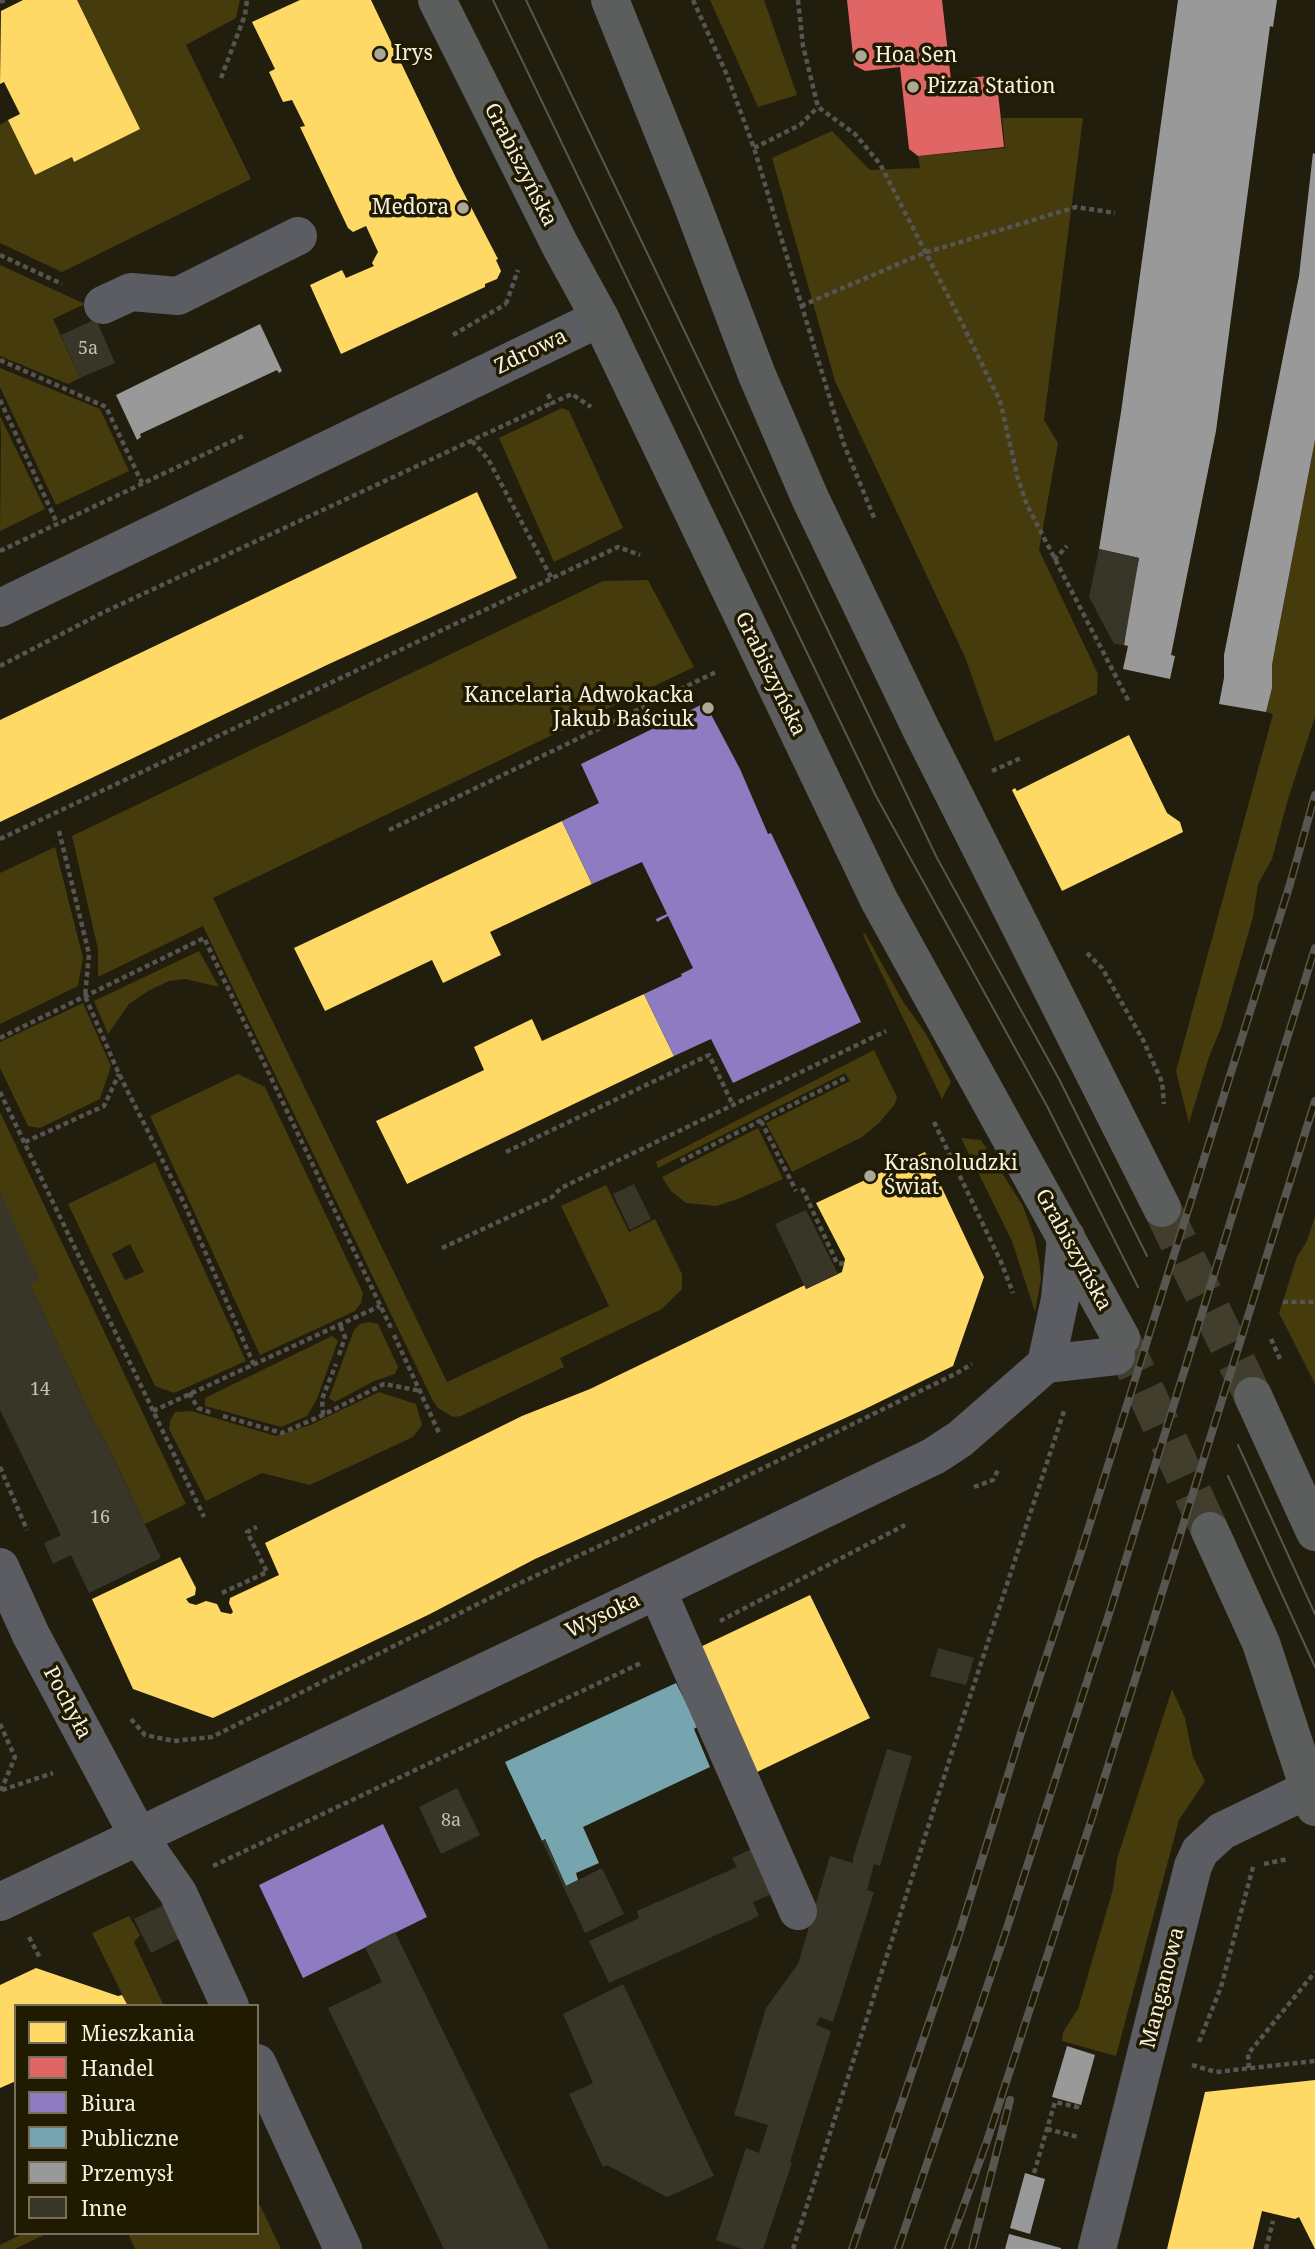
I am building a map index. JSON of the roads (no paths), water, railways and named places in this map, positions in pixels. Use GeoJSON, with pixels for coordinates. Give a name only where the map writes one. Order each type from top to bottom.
{"type":"FeatureCollection","features":[{"type":"Feature","properties":{"kind":"main road","name":"Grabiszyńska"},"geometry":{"type":"LineString","coordinates":[[437,0],[561,247],[600,318],[879,900],[1066,1237],[1119,1347]]}},
{"type":"Feature","properties":{"kind":"main road"},"geometry":{"type":"LineString","coordinates":[[610,0],[757,375],[810,498],[921,729],[1162,1208]]}},
{"type":"Feature","properties":{"kind":"main road"},"geometry":{"type":"LineString","coordinates":[[1253,1396],[1315,1532]]}},
{"type":"Feature","properties":{"kind":"main road"},"geometry":{"type":"LineString","coordinates":[[1210,1531],[1261,1643],[1312,1798]]}},
{"type":"Feature","properties":{"kind":"street"},"geometry":{"type":"LineString","coordinates":[[103,305],[131,292],[178,296],[298,236]]}},
{"type":"Feature","properties":{"kind":"street","name":"Zdrowa"},"geometry":{"type":"LineString","coordinates":[[0,608],[600,318]]}},
{"type":"Feature","properties":{"kind":"street"},"geometry":{"type":"LineString","coordinates":[[1066,1237],[1060,1299],[1046,1364],[1119,1347]]}},
{"type":"Feature","properties":{"kind":"street","name":"Wysoka"},"geometry":{"type":"LineString","coordinates":[[0,1902],[934,1456],[960,1439],[1046,1364]]}},
{"type":"Feature","properties":{"kind":"street","name":"Pochyła"},"geometry":{"type":"LineString","coordinates":[[0,1567],[31,1635],[139,1837],[178,1893],[229,2004]]}},
{"type":"Feature","properties":{"kind":"street"},"geometry":{"type":"LineString","coordinates":[[657,1590],[798,1911]]}},
{"type":"Feature","properties":{"kind":"street","name":"Manganowa"},"geometry":{"type":"LineString","coordinates":[[1097,2249],[1193,1866],[1200,1851],[1222,1831],[1312,1798]]}},
{"type":"Feature","properties":{"kind":"street"},"geometry":{"type":"LineString","coordinates":[[259,2067],[343,2249]]}},
{"type":"Feature","properties":{"kind":"tunnel"},"geometry":{"type":"LineString","coordinates":[[1162,1208],[1253,1396]]}},
{"type":"Feature","properties":{"kind":"tunnel"},"geometry":{"type":"LineString","coordinates":[[1121,1338],[1210,1531]]}},
{"type":"Feature","properties":{"kind":"tram line"},"geometry":{"type":"LineString","coordinates":[[493,0],[876,796],[1047,1106],[1138,1287]]}},
{"type":"Feature","properties":{"kind":"tram line"},"geometry":{"type":"LineString","coordinates":[[526,0],[937,858],[1059,1079],[1147,1256]]}},
{"type":"Feature","properties":{"kind":"tram line"},"geometry":{"type":"LineString","coordinates":[[1238,1445],[1315,1614]]}},
{"type":"Feature","properties":{"kind":"tram line"},"geometry":{"type":"LineString","coordinates":[[1228,1476],[1315,1667]]}},
{"type":"Feature","properties":{"kind":"railway"},"geometry":{"type":"LineString","coordinates":[[852,2249],[959,1934],[1081,1552],[1290,884],[1315,795]]}},
{"type":"Feature","properties":{"kind":"railway"},"geometry":{"type":"LineString","coordinates":[[898,2249],[1005,1934],[1110,1611],[1315,948]]}},
{"type":"Feature","properties":{"kind":"railway"},"geometry":{"type":"LineString","coordinates":[[948,2249],[987,2141],[1091,1821],[1315,1101]]}},
{"type":"Feature","properties":{"kind":"railway"},"geometry":{"type":"LineString","coordinates":[[972,2249],[1010,2100]]}},
{"type":"Feature","properties":{"kind":"place","name":"Irys"},"geometry":{"type":"Point","coordinates":[380,54]}},
{"type":"Feature","properties":{"kind":"place","name":"Hoa Sen"},"geometry":{"type":"Point","coordinates":[861,56]}},
{"type":"Feature","properties":{"kind":"place","name":"Pizza Station"},"geometry":{"type":"Point","coordinates":[913,87]}},
{"type":"Feature","properties":{"kind":"place","name":"Medora"},"geometry":{"type":"Point","coordinates":[463,208]}},
{"type":"Feature","properties":{"kind":"place","name":"Kancelaria Adwokacka Jakub Baściuk"},"geometry":{"type":"Point","coordinates":[708,708]}},
{"type":"Feature","properties":{"kind":"place","name":"Krasnoludzki Świat"},"geometry":{"type":"Point","coordinates":[870,1176]}}]}
